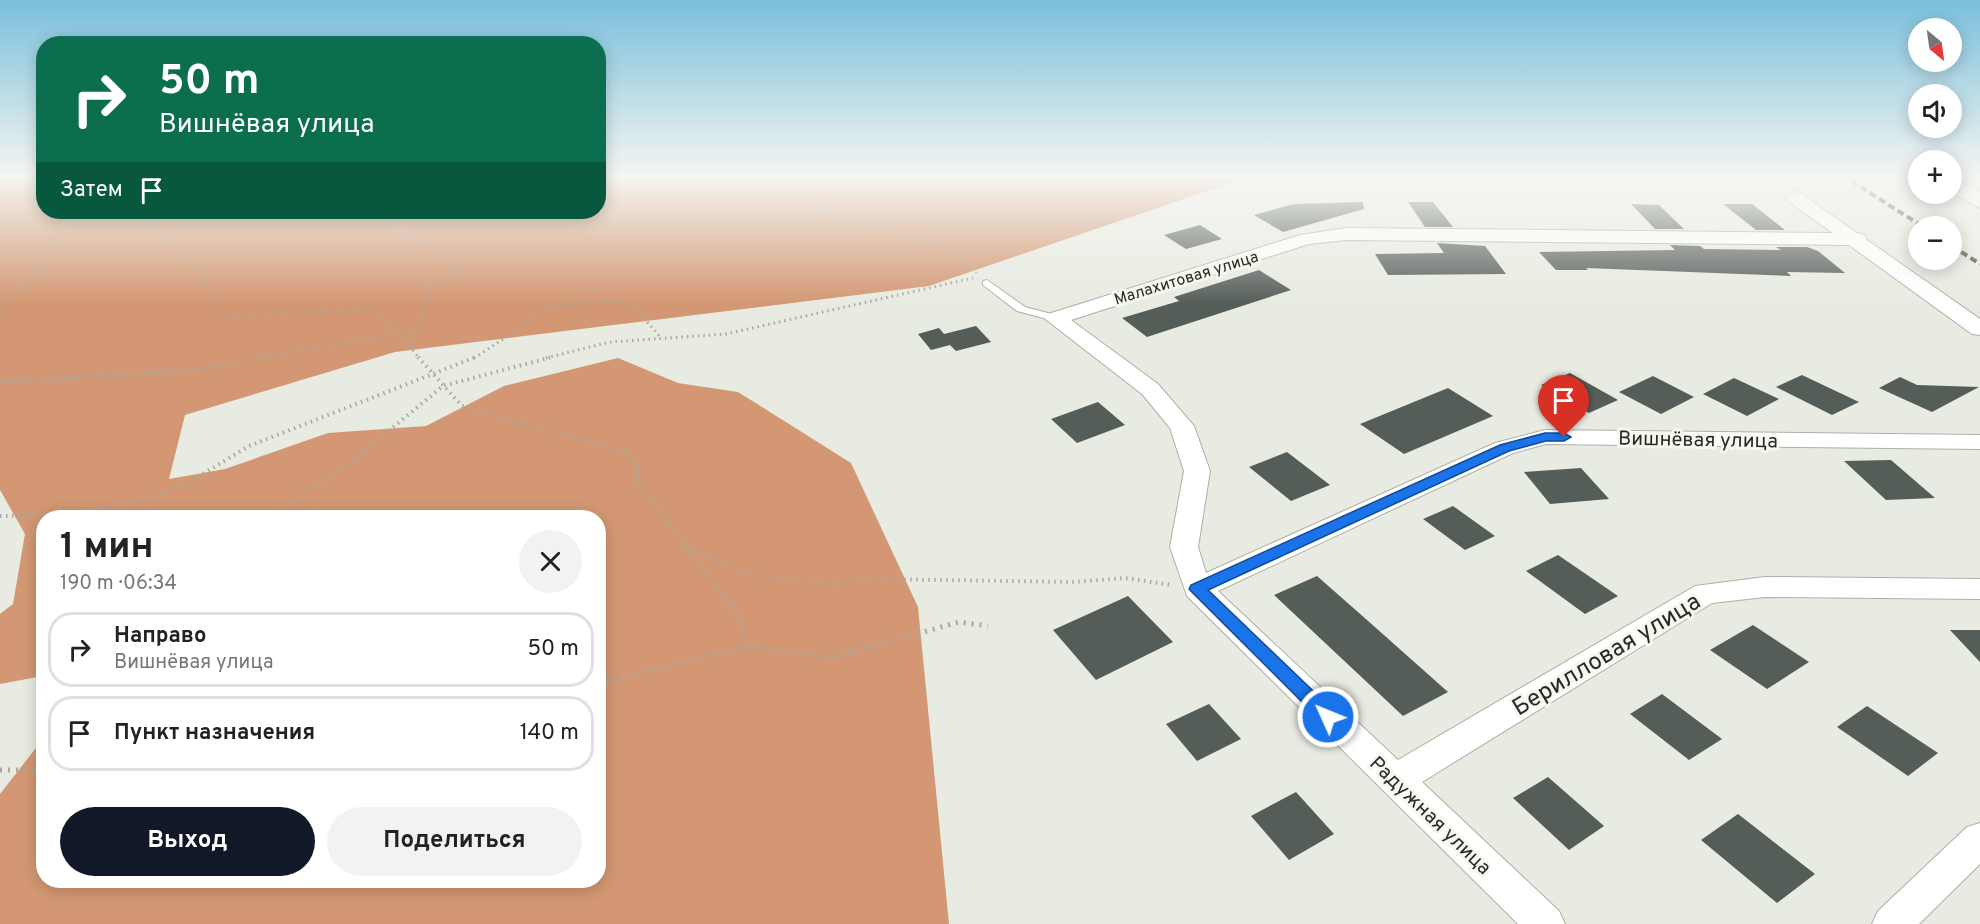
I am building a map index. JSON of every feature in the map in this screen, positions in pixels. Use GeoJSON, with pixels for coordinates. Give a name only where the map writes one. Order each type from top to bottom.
{"type":"FeatureCollection","features":[{"type":"Feature","properties":{"kind":"street"},"geometry":{"type":"LineString","coordinates":[[1827,218],[1980,328]]}},
{"type":"Feature","properties":{"kind":"street","name":"Малахитовая улица"},"geometry":{"type":"LineString","coordinates":[[1055,318],[1307,239],[1346,234],[1858,239]]}},
{"type":"Feature","properties":{"kind":"street","name":"Радужная улица"},"geometry":{"type":"LineString","coordinates":[[1055,318],[1150,389],[1182,426],[1197,471],[1184,547],[1197,589],[1545,924]]}},
{"type":"Feature","properties":{"kind":"street","name":"Вишнёвая улица"},"geometry":{"type":"LineString","coordinates":[[1197,589],[1504,448],[1545,437],[1980,442]]}},
{"type":"Feature","properties":{"kind":"street","name":"Берилловая улица"},"geometry":{"type":"LineString","coordinates":[[1394,781],[1705,594],[1765,587],[1980,589]]}},
{"type":"Feature","properties":{"kind":"street"},"geometry":{"type":"LineString","coordinates":[[1892,924],[1980,839]]}},
{"type":"Feature","properties":{"kind":"lane"},"geometry":{"type":"LineString","coordinates":[[987,283],[1021,309],[1055,318]]}},
{"type":"Feature","properties":{"kind":"path"},"geometry":{"type":"LineString","coordinates":[[288,510],[288,505],[350,463],[443,386],[610,342],[726,334],[823,310],[977,278],[973,265],[929,242],[850,218]]}},
{"type":"Feature","properties":{"kind":"path"},"geometry":{"type":"LineString","coordinates":[[0,312],[58,245],[76,219]]}},
{"type":"Feature","properties":{"kind":"path"},"geometry":{"type":"LineString","coordinates":[[142,219],[181,247],[225,316],[370,309],[400,333],[433,376],[462,406],[625,452],[637,464],[638,482],[736,613],[747,646]]}},
{"type":"Feature","properties":{"kind":"path"},"geometry":{"type":"LineString","coordinates":[[379,219],[388,221],[459,265],[431,287],[410,346]]}},
{"type":"Feature","properties":{"kind":"path"},"geometry":{"type":"LineString","coordinates":[[87,510],[142,500],[188,483],[249,446],[471,360],[516,331],[536,313],[562,304],[622,301],[637,310],[661,338]]}},
{"type":"Feature","properties":{"kind":"path"},"geometry":{"type":"LineString","coordinates":[[0,382],[193,370],[400,333]]}},
{"type":"Feature","properties":{"kind":"path"},"geometry":{"type":"LineString","coordinates":[[0,516],[36,515]]}},
{"type":"Feature","properties":{"kind":"path"},"geometry":{"type":"LineString","coordinates":[[683,543],[746,574],[833,584],[878,579],[1074,582],[1125,578],[1197,589]]}},
{"type":"Feature","properties":{"kind":"path"},"geometry":{"type":"LineString","coordinates":[[606,681],[747,646],[830,658],[959,622],[988,626]]}},
{"type":"Feature","properties":{"kind":"path"},"geometry":{"type":"LineString","coordinates":[[0,770],[36,770]]}},
{"type":"Feature","properties":{"kind":"shaded area"},"geometry":{"type":"Polygon","coordinates":[[[0,218],[1128,218],[929,286],[395,352],[185,415],[169,479],[225,469],[328,433],[426,426],[504,386],[618,358],[678,383],[738,392],[851,463],[918,607],[949,924],[0,924],[0,794],[36,748],[36,888],[606,888],[606,510],[36,510],[36,677],[0,684],[0,614],[13,604],[25,534],[0,490],[0,218]]]}},
{"type":"Feature","properties":{"kind":"building"},"geometry":{"type":"Polygon","coordinates":[[[1259,218],[1332,218],[1283,232],[1259,218]]]}},
{"type":"Feature","properties":{"kind":"building"},"geometry":{"type":"Polygon","coordinates":[[[1419,218],[1446,218],[1453,227],[1425,227],[1419,218]]]}},
{"type":"Feature","properties":{"kind":"building"},"geometry":{"type":"Polygon","coordinates":[[[1645,218],[1673,218],[1684,229],[1655,229],[1645,218]]]}},
{"type":"Feature","properties":{"kind":"building"},"geometry":{"type":"Polygon","coordinates":[[[1741,218],[1770,218],[1785,230],[1756,230],[1741,218]]]}},
{"type":"Feature","properties":{"kind":"building"},"geometry":{"type":"Polygon","coordinates":[[[1200,225],[1222,239],[1186,249],[1164,235],[1200,225]]]}},
{"type":"Feature","properties":{"kind":"building"},"geometry":{"type":"Polygon","coordinates":[[[1437,243],[1485,246],[1506,274],[1388,275],[1375,254],[1444,253],[1437,243]]]}},
{"type":"Feature","properties":{"kind":"building"},"geometry":{"type":"Polygon","coordinates":[[[1670,245],[1700,246],[1704,249],[1781,250],[1776,247],[1807,247],[1818,251],[1845,273],[1787,272],[1791,276],[1586,268],[1588,270],[1556,270],[1539,252],[1675,250],[1670,245]]]}},
{"type":"Feature","properties":{"kind":"building"},"geometry":{"type":"Polygon","coordinates":[[[1259,270],[1291,290],[1147,337],[1122,318],[1179,301],[1174,297],[1259,270]]]}},
{"type":"Feature","properties":{"kind":"building"},"geometry":{"type":"Polygon","coordinates":[[[976,326],[991,342],[956,351],[950,345],[931,350],[918,334],[939,328],[944,334],[976,326]]]}},
{"type":"Feature","properties":{"kind":"building"},"geometry":{"type":"Polygon","coordinates":[[[1570,373],[1618,400],[1589,413],[1541,385],[1570,373]]]}},
{"type":"Feature","properties":{"kind":"building"},"geometry":{"type":"Polygon","coordinates":[[[1802,375],[1859,402],[1832,415],[1776,387],[1802,375]]]}},
{"type":"Feature","properties":{"kind":"building"},"geometry":{"type":"Polygon","coordinates":[[[1653,376],[1694,397],[1661,414],[1619,392],[1653,376]]]}},
{"type":"Feature","properties":{"kind":"building"},"geometry":{"type":"Polygon","coordinates":[[[1900,377],[1917,385],[1979,387],[1932,412],[1879,388],[1900,377]]]}},
{"type":"Feature","properties":{"kind":"building"},"geometry":{"type":"Polygon","coordinates":[[[1734,378],[1779,399],[1747,416],[1703,394],[1734,378]]]}},
{"type":"Feature","properties":{"kind":"building"},"geometry":{"type":"Polygon","coordinates":[[[1448,388],[1493,416],[1404,454],[1360,424],[1448,388]]]}},
{"type":"Feature","properties":{"kind":"building"},"geometry":{"type":"Polygon","coordinates":[[[1098,402],[1125,425],[1077,443],[1051,419],[1098,402]]]}},
{"type":"Feature","properties":{"kind":"building"},"geometry":{"type":"Polygon","coordinates":[[[1287,452],[1330,485],[1291,501],[1249,467],[1287,452]]]}},
{"type":"Feature","properties":{"kind":"building"},"geometry":{"type":"Polygon","coordinates":[[[1891,460],[1935,498],[1886,500],[1844,461],[1891,460]]]}},
{"type":"Feature","properties":{"kind":"building"},"geometry":{"type":"Polygon","coordinates":[[[1581,468],[1609,499],[1550,504],[1524,472],[1581,468]]]}},
{"type":"Feature","properties":{"kind":"building"},"geometry":{"type":"Polygon","coordinates":[[[1453,506],[1495,536],[1465,550],[1423,519],[1453,506]]]}},
{"type":"Feature","properties":{"kind":"building"},"geometry":{"type":"Polygon","coordinates":[[[1558,555],[1618,596],[1585,614],[1526,571],[1558,555]]]}},
{"type":"Feature","properties":{"kind":"building"},"geometry":{"type":"Polygon","coordinates":[[[1317,576],[1448,692],[1403,716],[1274,595],[1317,576]]]}},
{"type":"Feature","properties":{"kind":"building"},"geometry":{"type":"Polygon","coordinates":[[[1128,596],[1173,642],[1096,680],[1053,630],[1128,596]]]}},
{"type":"Feature","properties":{"kind":"building"},"geometry":{"type":"Polygon","coordinates":[[[1753,625],[1809,662],[1767,689],[1710,650],[1753,625]]]}},
{"type":"Feature","properties":{"kind":"building"},"geometry":{"type":"Polygon","coordinates":[[[1950,630],[1980,630],[1980,662],[1950,630]]]}},
{"type":"Feature","properties":{"kind":"building"},"geometry":{"type":"Polygon","coordinates":[[[1662,694],[1722,739],[1689,760],[1630,714],[1662,694]]]}},
{"type":"Feature","properties":{"kind":"building"},"geometry":{"type":"Polygon","coordinates":[[[1209,704],[1241,739],[1197,761],[1166,724],[1209,704]]]}},
{"type":"Feature","properties":{"kind":"building"},"geometry":{"type":"Polygon","coordinates":[[[1867,706],[1938,753],[1908,776],[1837,727],[1867,706]]]}},
{"type":"Feature","properties":{"kind":"building"},"geometry":{"type":"Polygon","coordinates":[[[1548,777],[1604,826],[1569,850],[1513,798],[1548,777]]]}},
{"type":"Feature","properties":{"kind":"building"},"geometry":{"type":"Polygon","coordinates":[[[1296,792],[1334,834],[1289,860],[1251,816],[1296,792]]]}},
{"type":"Feature","properties":{"kind":"building"},"geometry":{"type":"Polygon","coordinates":[[[1738,814],[1815,874],[1777,903],[1701,840],[1738,814]]]}},
{"type":"Feature","properties":{"kind":"railway"},"geometry":{"type":"LineString","coordinates":[[1962,252],[1980,264]]}},
{"type":"Feature","properties":{"kind":"route"},"geometry":{"type":"LineString","coordinates":[[1328,717],[1197,589],[1504,448],[1545,437],[1564,437]]}}]}
